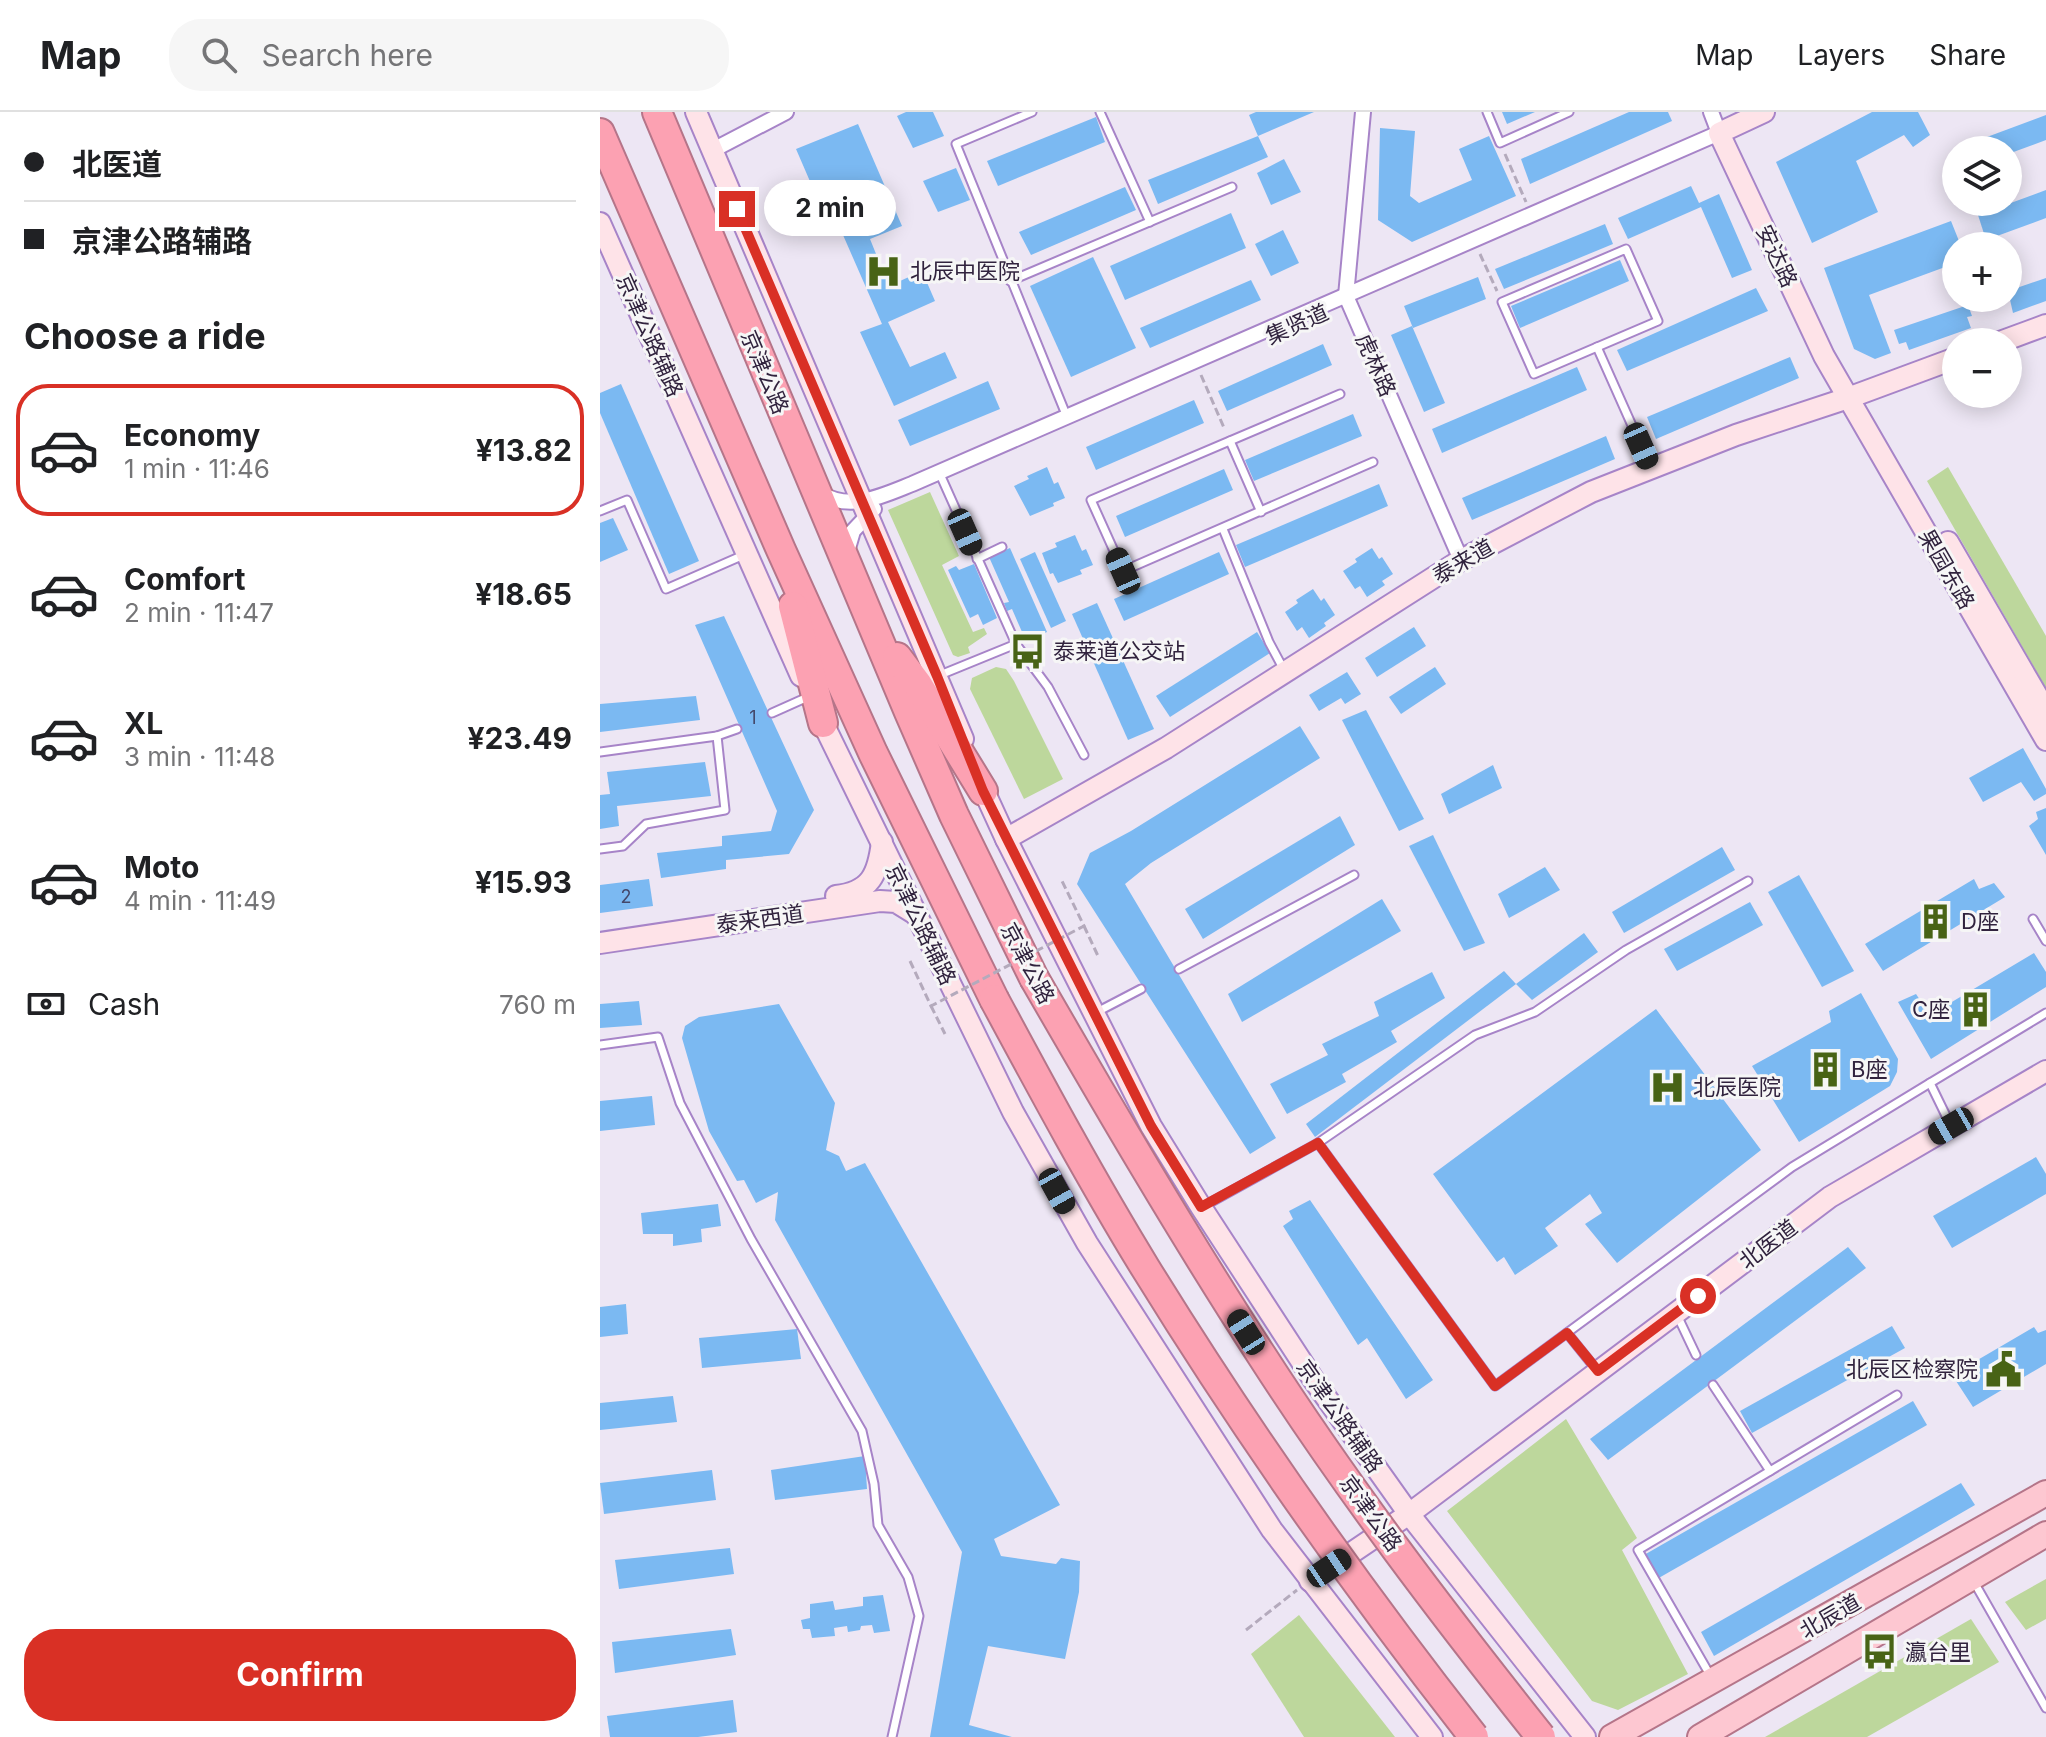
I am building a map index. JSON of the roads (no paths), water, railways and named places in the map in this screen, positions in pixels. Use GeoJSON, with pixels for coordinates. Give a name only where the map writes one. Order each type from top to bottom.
{"type":"FeatureCollection","features":[{"type":"Feature","properties":{"kind":"highway","name":"京津公路"},"geometry":{"type":"LineString","coordinates":[[657,112],[813,488],[954,815],[1034,978],[1154,1185],[1263,1358],[1410,1567],[1541,1737]]}},
{"type":"Feature","properties":{"kind":"highway","name":"京津公路"},"geometry":{"type":"LineString","coordinates":[[600,133],[873,753],[994,999],[1073,1146],[1164,1296],[1315,1521],[1474,1737]]}},
{"type":"Feature","properties":{"kind":"highway"},"geometry":{"type":"LineString","coordinates":[[781,550],[823,723]]}},
{"type":"Feature","properties":{"kind":"highway"},"geometry":{"type":"LineString","coordinates":[[870,618],[918,685],[983,791]]}},
{"type":"Feature","properties":{"kind":"main road","name":"北辰道"},"geometry":{"type":"LineString","coordinates":[[1612,1737],[2046,1493]]}},
{"type":"Feature","properties":{"kind":"main road","name":"北辰道"},"geometry":{"type":"LineString","coordinates":[[1700,1737],[2046,1534]]}},
{"type":"Feature","properties":{"kind":"street","name":"京津公路辅路"},"geometry":{"type":"LineString","coordinates":[[696,112],[937,676],[983,791],[1151,1126],[1313,1379],[1409,1514],[1585,1737]]}},
{"type":"Feature","properties":{"kind":"street"},"geometry":{"type":"LineString","coordinates":[[713,150],[786,112]]}},
{"type":"Feature","properties":{"kind":"street","name":"虎林路"},"geometry":{"type":"LineString","coordinates":[[1363,112],[1347,299],[1461,560]]}},
{"type":"Feature","properties":{"kind":"street","name":"安达路"},"geometry":{"type":"LineString","coordinates":[[1711,112],[1722,130],[1824,356],[1854,396]]}},
{"type":"Feature","properties":{"kind":"street","name":"集贤道"},"geometry":{"type":"LineString","coordinates":[[1068,419],[1197,367],[1531,214],[1764,112]]}},
{"type":"Feature","properties":{"kind":"street","name":"集贤道"},"geometry":{"type":"LineString","coordinates":[[864,508],[882,505],[940,475],[1068,419],[1477,246],[1722,130],[1777,112]]}},
{"type":"Feature","properties":{"kind":"street","name":"京津公路辅路"},"geometry":{"type":"LineString","coordinates":[[600,223],[810,696],[1013,1112],[1087,1243],[1272,1530],[1432,1737]]}},
{"type":"Feature","properties":{"kind":"street"},"geometry":{"type":"LineString","coordinates":[[2022,334],[2046,325]]}},
{"type":"Feature","properties":{"kind":"street","name":"泰来道"},"geometry":{"type":"LineString","coordinates":[[1006,839],[1166,748],[1461,560],[1591,492],[1736,435],[1942,363]]}},
{"type":"Feature","properties":{"kind":"street","name":"果园东路"},"geometry":{"type":"LineString","coordinates":[[1854,396],[1880,425],[2046,711]]}},
{"type":"Feature","properties":{"kind":"street","name":"果园东路"},"geometry":{"type":"LineString","coordinates":[[1854,396],[2046,740]]}},
{"type":"Feature","properties":{"kind":"street"},"geometry":{"type":"LineString","coordinates":[[813,488],[833,500],[864,508],[849,541],[846,563]]}},
{"type":"Feature","properties":{"kind":"street","name":"泰来西道"},"geometry":{"type":"LineString","coordinates":[[600,930],[849,895],[866,885],[878,869],[882,842]]}},
{"type":"Feature","properties":{"kind":"street","name":"泰来西道"},"geometry":{"type":"LineString","coordinates":[[600,943],[880,901],[896,902],[917,915]]}},
{"type":"Feature","properties":{"kind":"street","name":"北医道"},"geometry":{"type":"LineString","coordinates":[[1310,1581],[1409,1514],[1830,1197],[2046,1071]]}},
{"type":"Feature","properties":{"kind":"lane"},"geometry":{"type":"LineString","coordinates":[[1032,112],[956,144],[1068,419]]}},
{"type":"Feature","properties":{"kind":"lane"},"geometry":{"type":"LineString","coordinates":[[1100,112],[1150,222]]}},
{"type":"Feature","properties":{"kind":"lane"},"geometry":{"type":"LineString","coordinates":[[1487,112],[1500,143],[1569,112]]}},
{"type":"Feature","properties":{"kind":"lane"},"geometry":{"type":"LineString","coordinates":[[1010,281],[1232,187]]}},
{"type":"Feature","properties":{"kind":"lane"},"geometry":{"type":"LineString","coordinates":[[1626,249],[1658,321],[1597,347],[1534,374],[1502,302],[1626,249]]}},
{"type":"Feature","properties":{"kind":"lane"},"geometry":{"type":"LineString","coordinates":[[1597,347],[1651,468]]}},
{"type":"Feature","properties":{"kind":"lane"},"geometry":{"type":"LineString","coordinates":[[1340,394],[1091,500],[1123,571],[1373,462]]}},
{"type":"Feature","properties":{"kind":"lane"},"geometry":{"type":"LineString","coordinates":[[1230,441],[1261,512]]}},
{"type":"Feature","properties":{"kind":"lane"},"geometry":{"type":"LineString","coordinates":[[940,475],[1016,644],[1048,687],[1084,755]]}},
{"type":"Feature","properties":{"kind":"lane"},"geometry":{"type":"LineString","coordinates":[[600,511],[627,500],[666,589],[748,553]]}},
{"type":"Feature","properties":{"kind":"lane"},"geometry":{"type":"LineString","coordinates":[[1223,529],[1269,642],[1285,672]]}},
{"type":"Feature","properties":{"kind":"lane"},"geometry":{"type":"LineString","coordinates":[[977,559],[1002,547]]}},
{"type":"Feature","properties":{"kind":"lane"},"geometry":{"type":"LineString","coordinates":[[937,676],[1016,644]]}},
{"type":"Feature","properties":{"kind":"lane"},"geometry":{"type":"LineString","coordinates":[[772,713],[810,696]]}},
{"type":"Feature","properties":{"kind":"lane"},"geometry":{"type":"LineString","coordinates":[[600,752],[717,736],[737,729]]}},
{"type":"Feature","properties":{"kind":"lane"},"geometry":{"type":"LineString","coordinates":[[600,849],[623,846],[646,824],[725,810],[717,736]]}},
{"type":"Feature","properties":{"kind":"lane"},"geometry":{"type":"LineString","coordinates":[[1179,969],[1354,875]]}},
{"type":"Feature","properties":{"kind":"lane"},"geometry":{"type":"LineString","coordinates":[[1201,1207],[1318,1143],[1475,1035],[1535,1012],[1626,950],[1748,881]]}},
{"type":"Feature","properties":{"kind":"lane"},"geometry":{"type":"LineString","coordinates":[[2033,919],[2046,941]]}},
{"type":"Feature","properties":{"kind":"lane"},"geometry":{"type":"LineString","coordinates":[[1093,1014],[1141,989]]}},
{"type":"Feature","properties":{"kind":"lane"},"geometry":{"type":"LineString","coordinates":[[1318,1143],[1495,1386],[1792,1167],[2046,1013]]}},
{"type":"Feature","properties":{"kind":"lane"},"geometry":{"type":"LineString","coordinates":[[600,1045],[658,1037],[687,1117],[751,1239],[862,1431],[874,1484],[878,1525],[908,1577],[919,1616],[892,1737]]}},
{"type":"Feature","properties":{"kind":"lane"},"geometry":{"type":"LineString","coordinates":[[1930,1083],[1951,1126]]}},
{"type":"Feature","properties":{"kind":"lane"},"geometry":{"type":"LineString","coordinates":[[1676,1313],[1696,1355]]}},
{"type":"Feature","properties":{"kind":"lane"},"geometry":{"type":"LineString","coordinates":[[1567,1333],[1598,1371]]}},
{"type":"Feature","properties":{"kind":"lane"},"geometry":{"type":"LineString","coordinates":[[1713,1385],[1770,1471]]}},
{"type":"Feature","properties":{"kind":"lane"},"geometry":{"type":"LineString","coordinates":[[1714,1682],[1638,1550],[1897,1395]]}},
{"type":"Feature","properties":{"kind":"lane"},"geometry":{"type":"LineString","coordinates":[[1971,1576],[2046,1708]]}},
{"type":"Feature","properties":{"kind":"place","name":"北辰中医院"},"geometry":{"type":"Point","coordinates":[884,271]}},
{"type":"Feature","properties":{"kind":"place","name":"泰莱道公交站"},"geometry":{"type":"Point","coordinates":[1027,651]}},
{"type":"Feature","properties":{"kind":"place","name":"D座"},"geometry":{"type":"Point","coordinates":[1935,921]}},
{"type":"Feature","properties":{"kind":"place","name":"C座"},"geometry":{"type":"Point","coordinates":[1976,1009]}},
{"type":"Feature","properties":{"kind":"place","name":"B座"},"geometry":{"type":"Point","coordinates":[1825,1069]}},
{"type":"Feature","properties":{"kind":"place","name":"北辰医院"},"geometry":{"type":"Point","coordinates":[1667,1087]}},
{"type":"Feature","properties":{"kind":"place","name":"北辰区检察院"},"geometry":{"type":"Point","coordinates":[2004,1369]}},
{"type":"Feature","properties":{"kind":"place","name":"瀛台里"},"geometry":{"type":"Point","coordinates":[1879,1652]}}]}
